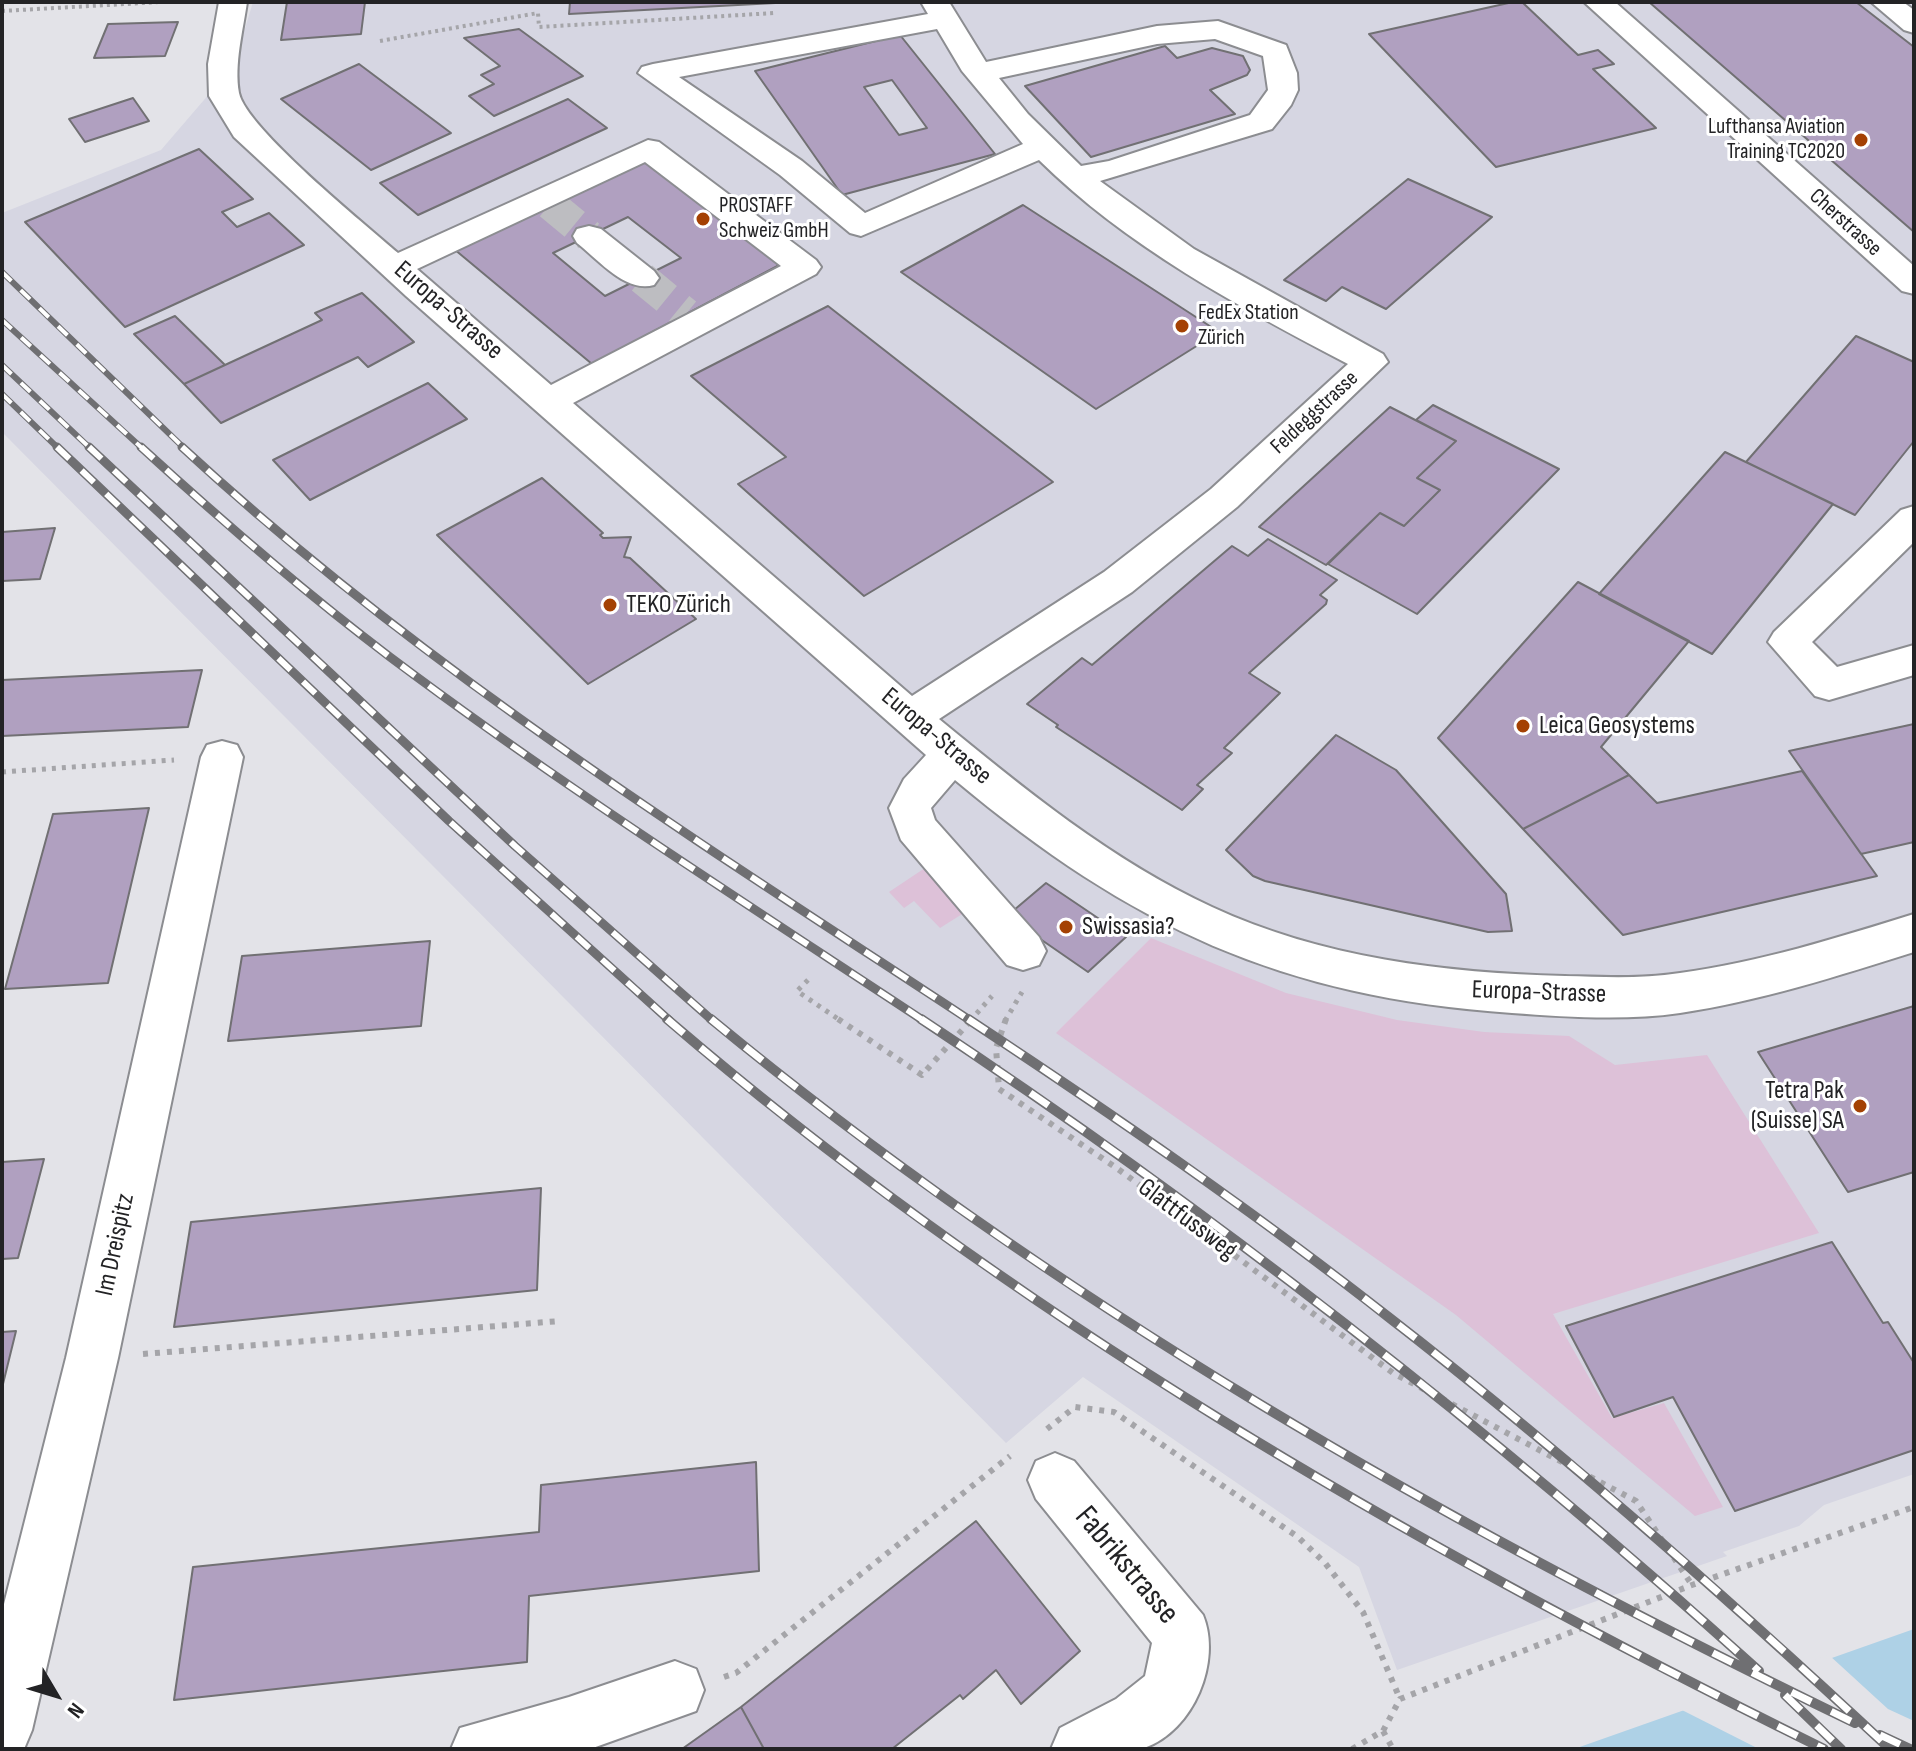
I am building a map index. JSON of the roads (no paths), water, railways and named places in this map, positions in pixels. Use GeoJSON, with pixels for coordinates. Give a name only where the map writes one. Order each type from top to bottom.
{"type":"FeatureCollection","features":[{"type":"Feature","properties":{"kind":"street","name":"Europa-Strasse"},"geometry":{"type":"LineString","coordinates":[[233,2],[223,64],[224,96],[245,130],[911,717],[1043,824],[1148,895],[1202,922],[1272,950],[1365,977],[1533,996],[1689,992],[1839,957],[1914,933]]}},
{"type":"Feature","properties":{"kind":"street","name":"Cherstrasse"},"geometry":{"type":"LineString","coordinates":[[1598,2],[1914,284]]}},
{"type":"Feature","properties":{"kind":"street"},"geometry":{"type":"LineString","coordinates":[[1885,2],[1914,24]]}},
{"type":"Feature","properties":{"kind":"street"},"geometry":{"type":"LineString","coordinates":[[940,11],[653,73],[791,168],[861,226],[1043,147]]}},
{"type":"Feature","properties":{"kind":"street","name":"Feldeggstrasse"},"geometry":{"type":"LineString","coordinates":[[911,717],[1118,582],[1224,498],[1371,362],[1217,279],[1129,222],[1072,177],[1015,119],[979,73],[940,11]]}},
{"type":"Feature","properties":{"kind":"street"},"geometry":{"type":"LineString","coordinates":[[979,73],[1053,54],[1157,35],[1218,30],[1276,51],[1285,78],[1279,104],[1261,122],[1115,169],[1072,177]]}},
{"type":"Feature","properties":{"kind":"street"},"geometry":{"type":"LineString","coordinates":[[397,266],[546,201],[648,149],[804,267],[691,319],[549,401]]}},
{"type":"Feature","properties":{"kind":"street"},"geometry":{"type":"LineString","coordinates":[[589,236],[642,278]]}},
{"type":"Feature","properties":{"kind":"street"},"geometry":{"type":"LineString","coordinates":[[1914,519],[1788,642],[1829,685],[1914,660]]}},
{"type":"Feature","properties":{"kind":"street"},"geometry":{"type":"LineString","coordinates":[[954,753],[919,791],[910,808],[916,828],[1023,951]]}},
{"type":"Feature","properties":{"kind":"street","name":"Im Dreispitz"},"geometry":{"type":"LineString","coordinates":[[2,1730],[92,1358],[222,757]]}},
{"type":"Feature","properties":{"kind":"street","name":"Fabrikstrasse"},"geometry":{"type":"LineString","coordinates":[[1036,1456],[1183,1635],[1170,1693],[1137,1720],[1081,1749]]}},
{"type":"Feature","properties":{"kind":"street"},"geometry":{"type":"LineString","coordinates":[[481,1749],[569,1727],[675,1690]]}},
{"type":"Feature","properties":{"kind":"water"},"geometry":{"type":"Polygon","coordinates":[[[1914,1629],[1914,1749],[1574,1749],[1914,1629]]]}},
{"type":"Feature","properties":{"kind":"tunnel"},"geometry":{"type":"LineString","coordinates":[[550,204],[589,236]]}},
{"type":"Feature","properties":{"kind":"tunnel"},"geometry":{"type":"LineString","coordinates":[[642,278],[686,314]]}},
{"type":"Feature","properties":{"kind":"railway"},"geometry":{"type":"LineString","coordinates":[[2,272],[185,449]]}},
{"type":"Feature","properties":{"kind":"railway"},"geometry":{"type":"LineString","coordinates":[[2,320],[143,449]]}},
{"type":"Feature","properties":{"kind":"railway"},"geometry":{"type":"LineString","coordinates":[[2,365],[91,449]]}},
{"type":"Feature","properties":{"kind":"railway"},"geometry":{"type":"LineString","coordinates":[[2,394],[59,449]]}},
{"type":"Feature","properties":{"kind":"railway"},"geometry":{"type":"LineString","coordinates":[[57,447],[449,821],[670,1021]]}},
{"type":"Feature","properties":{"kind":"railway"},"geometry":{"type":"LineString","coordinates":[[89,447],[515,846],[713,1021]]}},
{"type":"Feature","properties":{"kind":"railway"},"geometry":{"type":"LineString","coordinates":[[141,447],[294,581],[455,705],[654,843],[922,1020]]}},
{"type":"Feature","properties":{"kind":"railway"},"geometry":{"type":"LineString","coordinates":[[182,447],[274,528],[465,679],[665,819],[970,1020]]}},
{"type":"Feature","properties":{"kind":"railway"},"geometry":{"type":"LineString","coordinates":[[667,1019],[800,1128],[937,1231],[1078,1328],[1222,1420],[1519,1592],[1824,1749]]}},
{"type":"Feature","properties":{"kind":"railway"},"geometry":{"type":"LineString","coordinates":[[711,1019],[843,1124],[980,1223],[1119,1316],[1262,1405],[1554,1571],[1855,1723]]}},
{"type":"Feature","properties":{"kind":"railway"},"geometry":{"type":"LineString","coordinates":[[922,1020],[1140,1170],[1352,1329],[1558,1496],[1759,1671]]}},
{"type":"Feature","properties":{"kind":"railway"},"geometry":{"type":"LineString","coordinates":[[970,1020],[1235,1202],[1456,1370],[1645,1528],[1890,1749]]}},
{"type":"Feature","properties":{"kind":"railway"},"geometry":{"type":"LineString","coordinates":[[1785,1695],[1841,1749]]}},
{"type":"Feature","properties":{"kind":"railway"},"geometry":{"type":"LineString","coordinates":[[1880,1735],[1910,1749]]}},
{"type":"Feature","properties":{"kind":"place","name":"Lufthansa Aviation Training TC2020"},"geometry":{"type":"Point","coordinates":[1861,140]}},
{"type":"Feature","properties":{"kind":"place","name":"PROSTAFF Schweiz GmbH"},"geometry":{"type":"Point","coordinates":[703,219]}},
{"type":"Feature","properties":{"kind":"place","name":"FedEx Station Zürich"},"geometry":{"type":"Point","coordinates":[1182,326]}},
{"type":"Feature","properties":{"kind":"place","name":"TEKO Zürich"},"geometry":{"type":"Point","coordinates":[610,605]}},
{"type":"Feature","properties":{"kind":"place","name":"Leica Geosystems"},"geometry":{"type":"Point","coordinates":[1523,726]}},
{"type":"Feature","properties":{"kind":"place","name":"Swissasia?"},"geometry":{"type":"Point","coordinates":[1066,927]}},
{"type":"Feature","properties":{"kind":"place","name":"Tetra Pak (Suisse) SA"},"geometry":{"type":"Point","coordinates":[1860,1106]}}]}
